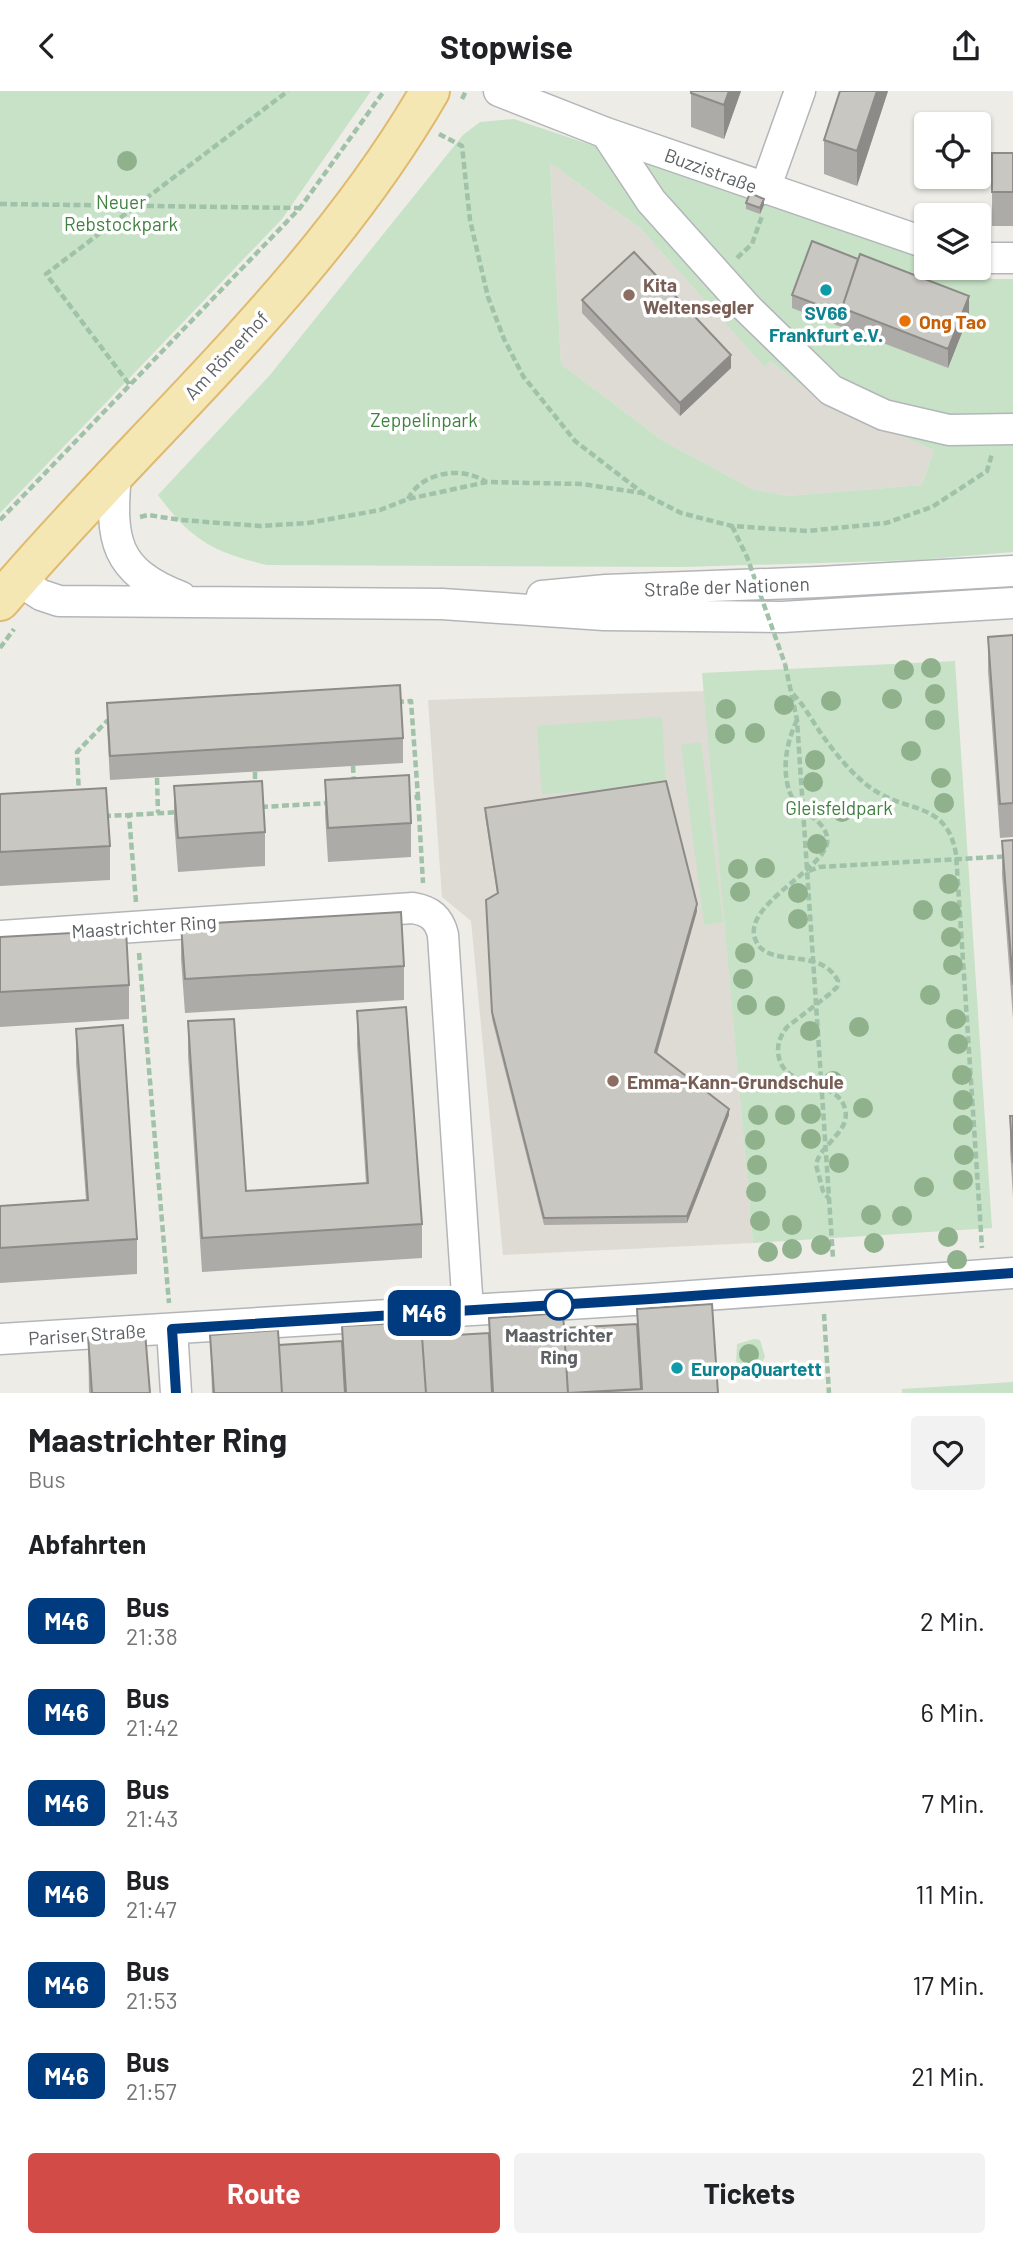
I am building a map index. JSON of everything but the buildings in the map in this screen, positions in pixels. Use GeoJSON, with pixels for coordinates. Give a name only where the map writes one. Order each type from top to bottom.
{"type":"FeatureCollection","features":[{"type":"Feature","properties":{"kind":"main road","name":"Am Römerhof"},"geometry":{"type":"LineString","coordinates":[[9,590],[281,296],[352,208],[414,120],[430,91]]}},
{"type":"Feature","properties":{"kind":"street","name":"Buzzistraße"},"geometry":{"type":"LineString","coordinates":[[499,91],[606,133],[914,239]]}},
{"type":"Feature","properties":{"kind":"street"},"geometry":{"type":"LineString","coordinates":[[768,190],[800,91]]}},
{"type":"Feature","properties":{"kind":"street"},"geometry":{"type":"LineString","coordinates":[[606,133],[651,201],[718,276],[831,390],[884,415],[949,430],[1007,430]]}},
{"type":"Feature","properties":{"kind":"street"},"geometry":{"type":"LineString","coordinates":[[991,258],[1013,258]]}},
{"type":"Feature","properties":{"kind":"street","name":"Straße der Nationen"},"geometry":{"type":"LineString","coordinates":[[116,473],[116,538],[132,569],[160,589],[191,600]]}},
{"type":"Feature","properties":{"kind":"street","name":"Straße der Nationen"},"geometry":{"type":"LineString","coordinates":[[442,604],[606,590],[1013,571]]}},
{"type":"Feature","properties":{"kind":"street","name":"Straße der Nationen"},"geometry":{"type":"LineString","coordinates":[[9,590],[59,601],[442,604],[604,615],[782,617],[1013,603]]}},
{"type":"Feature","properties":{"kind":"street","name":"Maastrichter Ring"},"geometry":{"type":"LineString","coordinates":[[0,936],[413,908],[425,910]]}},
{"type":"Feature","properties":{"kind":"street"},"geometry":{"type":"LineString","coordinates":[[425,910],[441,924],[443,935],[468,1310]]}},
{"type":"Feature","properties":{"kind":"street","name":"Pariser Straße"},"geometry":{"type":"LineString","coordinates":[[0,1339],[1013,1273]]}},
{"type":"Feature","properties":{"kind":"street"},"geometry":{"type":"LineString","coordinates":[[172,1329],[176,1393]]}},
{"type":"Feature","properties":{"kind":"path"},"geometry":{"type":"LineString","coordinates":[[129,384],[46,274],[288,91]]}},
{"type":"Feature","properties":{"kind":"path"},"geometry":{"type":"LineString","coordinates":[[0,520],[300,208],[384,91]]}},
{"type":"Feature","properties":{"kind":"path"},"geometry":{"type":"LineString","coordinates":[[451,141],[462,146],[470,220],[488,297],[523,376],[575,440],[644,493],[681,513],[732,526],[807,531],[886,523],[932,507],[987,471],[1007,430]]}},
{"type":"Feature","properties":{"kind":"path"},"geometry":{"type":"LineString","coordinates":[[718,276],[751,244],[768,190]]}},
{"type":"Feature","properties":{"kind":"path"},"geometry":{"type":"LineString","coordinates":[[0,204],[300,208]]}},
{"type":"Feature","properties":{"kind":"path"},"geometry":{"type":"LineString","coordinates":[[408,499],[418,487],[442,474],[467,472],[487,482]]}},
{"type":"Feature","properties":{"kind":"path"},"geometry":{"type":"LineString","coordinates":[[116,538],[135,518],[148,515],[260,526],[308,523],[380,510],[408,499],[487,482],[582,484],[644,493]]}},
{"type":"Feature","properties":{"kind":"path"},"geometry":{"type":"LineString","coordinates":[[732,526],[747,557],[785,664],[797,720],[833,1258]]}},
{"type":"Feature","properties":{"kind":"path"},"geometry":{"type":"LineString","coordinates":[[793,694],[849,767],[877,792],[915,807],[945,825],[951,834],[956,858],[982,1248]]}},
{"type":"Feature","properties":{"kind":"path"},"geometry":{"type":"LineString","coordinates":[[384,703],[411,701],[425,910]]}},
{"type":"Feature","properties":{"kind":"path"},"geometry":{"type":"LineString","coordinates":[[80,804],[77,752],[107,721],[121,720]]}},
{"type":"Feature","properties":{"kind":"path"},"geometry":{"type":"LineString","coordinates":[[797,720],[787,748],[789,792],[820,824],[827,837],[825,850],[808,871],[768,904],[759,916],[754,934],[758,945],[771,953],[814,961],[829,968],[838,981],[831,993],[787,1027],[781,1034],[778,1051],[785,1070],[801,1081],[821,1087],[840,1099],[846,1110],[843,1126],[826,1146],[816,1165],[823,1191],[829,1199]]}},
{"type":"Feature","properties":{"kind":"path"},"geometry":{"type":"LineString","coordinates":[[353,766],[355,789]]}},
{"type":"Feature","properties":{"kind":"path"},"geometry":{"type":"LineString","coordinates":[[255,772],[256,795]]}},
{"type":"Feature","properties":{"kind":"path"},"geometry":{"type":"LineString","coordinates":[[157,778],[159,813]]}},
{"type":"Feature","properties":{"kind":"path"},"geometry":{"type":"LineString","coordinates":[[393,799],[418,797]]}},
{"type":"Feature","properties":{"kind":"path"},"geometry":{"type":"LineString","coordinates":[[257,807],[331,803]]}},
{"type":"Feature","properties":{"kind":"path"},"geometry":{"type":"LineString","coordinates":[[92,817],[183,812]]}},
{"type":"Feature","properties":{"kind":"path"},"geometry":{"type":"LineString","coordinates":[[129,815],[172,1329]]}},
{"type":"Feature","properties":{"kind":"path"},"geometry":{"type":"LineString","coordinates":[[808,871],[818,867],[1013,856]]}},
{"type":"Feature","properties":{"kind":"path"},"geometry":{"type":"LineString","coordinates":[[823,1309],[829,1393]]}},
{"type":"Feature","properties":{"kind":"shaded area","name":"Kita Weltensegler"},"geometry":{"type":"Polygon","coordinates":[[[550,163],[641,229],[765,366],[770,361],[827,405],[934,450],[922,485],[788,496],[752,489],[662,440],[561,364],[550,163]]]}},
{"type":"Feature","properties":{"kind":"shaded area","name":"Emma-Kann-Grundschule"},"geometry":{"type":"Polygon","coordinates":[[[704,691],[753,1243],[503,1255],[471,921],[442,897],[428,700],[704,691]]]}},
{"type":"Feature","properties":{"kind":"green space","name":"Neuer Rebstockpark"},"geometry":{"type":"Polygon","coordinates":[[[0,91],[371,91],[282,219],[0,513],[0,91]]]}},
{"type":"Feature","properties":{"kind":"green space","name":"Zeppelinpark"},"geometry":{"type":"Polygon","coordinates":[[[514,119],[914,253],[914,280],[1013,279],[1013,552],[917,560],[683,567],[267,565],[232,555],[193,534],[158,495],[270,375],[463,135],[480,122],[514,119]],[[550,163],[561,364],[662,440],[752,489],[788,496],[922,485],[934,450],[827,405],[770,361],[765,367],[641,229],[550,163]],[[792,307],[948,368],[969,315],[792,307]]]}},
{"type":"Feature","properties":{"kind":"green space","name":"Gleisfeldpark"},"geometry":{"type":"Polygon","coordinates":[[[955,661],[992,1228],[753,1243],[702,673],[955,661]]]}},
{"type":"Feature","properties":{"kind":"green space"},"geometry":{"type":"Polygon","coordinates":[[[662,717],[666,786],[542,794],[537,726],[662,717]]]}},
{"type":"Feature","properties":{"kind":"green space"},"geometry":{"type":"Polygon","coordinates":[[[701,742],[723,922],[704,925],[681,745],[701,742]]]}},
{"type":"Feature","properties":{"kind":"green space"},"geometry":{"type":"Polygon","coordinates":[[[760,1340],[765,1357],[757,1371],[750,1371],[736,1364],[737,1344],[760,1340]]]}},
{"type":"Feature","properties":{"kind":"green space"},"geometry":{"type":"Polygon","coordinates":[[[1013,1382],[1013,1393],[902,1393],[902,1389],[1013,1382]]]}},
{"type":"Feature","properties":{"kind":"bus line","name":"M46"},"geometry":{"type":"LineString","coordinates":[[176,1393],[172,1329],[1013,1273]]}},
{"type":"Feature","properties":{"kind":"place","name":"SV66 Frankfurt e.V."},"geometry":{"type":"Point","coordinates":[826,290]}},
{"type":"Feature","properties":{"kind":"place","name":"Kita Weltensegler"},"geometry":{"type":"Point","coordinates":[629,295]}},
{"type":"Feature","properties":{"kind":"place","name":"Ong Tao"},"geometry":{"type":"Point","coordinates":[905,321]}},
{"type":"Feature","properties":{"kind":"place","name":"Emma-Kann-Grundschule"},"geometry":{"type":"Point","coordinates":[613,1081]}},
{"type":"Feature","properties":{"kind":"place","name":"Maastrichter Ring"},"geometry":{"type":"Point","coordinates":[559,1305]}},
{"type":"Feature","properties":{"kind":"place","name":"EuropaQuartett"},"geometry":{"type":"Point","coordinates":[677,1368]}}]}
